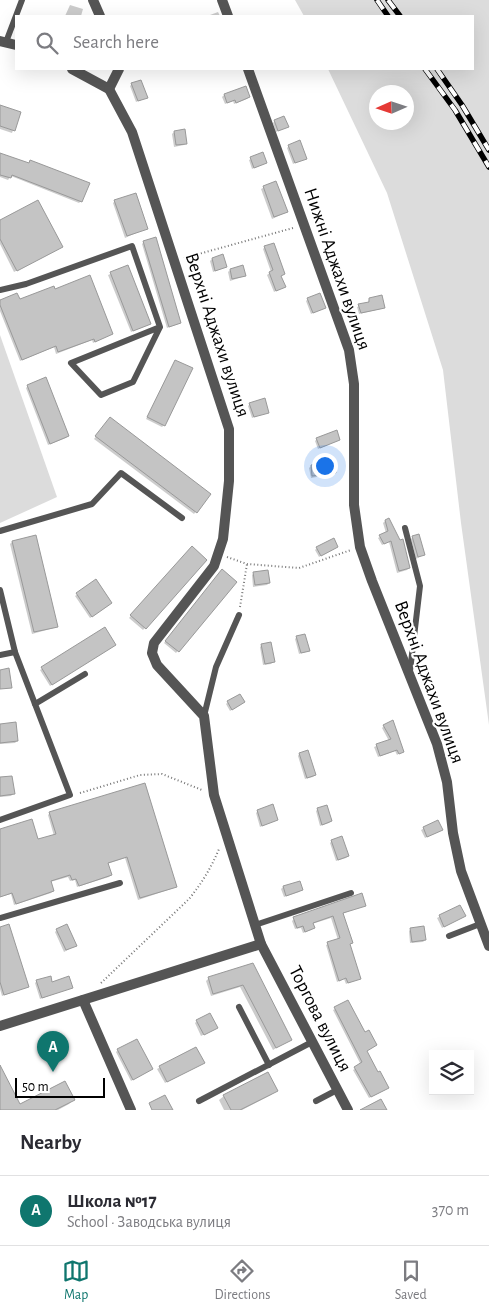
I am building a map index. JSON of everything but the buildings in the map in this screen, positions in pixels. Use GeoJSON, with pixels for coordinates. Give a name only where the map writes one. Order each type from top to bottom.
{"type":"FeatureCollection","features":[{"type":"Feature","properties":{"kind":"street"},"geometry":{"type":"LineString","coordinates":[[93,0],[100,15]]}},
{"type":"Feature","properties":{"kind":"street"},"geometry":{"type":"LineString","coordinates":[[222,0],[228,15]]}},
{"type":"Feature","properties":{"kind":"street"},"geometry":{"type":"LineString","coordinates":[[74,70],[109,89],[118,70]]}},
{"type":"Feature","properties":{"kind":"street","name":"Нижні Аджахи вулиця"},"geometry":{"type":"LineString","coordinates":[[248,70],[350,350],[354,384],[354,504],[360,547]]}},
{"type":"Feature","properties":{"kind":"street","name":"Верхні Аджахи вулиця"},"geometry":{"type":"LineString","coordinates":[[109,89],[132,132],[229,429],[229,481],[223,539],[219,553],[214,566],[154,643],[152,653],[156,665],[204,716]]}},
{"type":"Feature","properties":{"kind":"street","name":"Верхні Аджахи вулиця"},"geometry":{"type":"LineString","coordinates":[[360,547],[437,744],[447,782],[453,833],[461,871],[489,946]]}},
{"type":"Feature","properties":{"kind":"street"},"geometry":{"type":"LineString","coordinates":[[0,1026],[261,944],[214,795],[204,716]]}},
{"type":"Feature","properties":{"kind":"street","name":"Торгова вулиця"},"geometry":{"type":"LineString","coordinates":[[261,944],[348,1110]]}},
{"type":"Feature","properties":{"kind":"street"},"geometry":{"type":"LineString","coordinates":[[83,1000],[131,1110]]}},
{"type":"Feature","properties":{"kind":"lane"},"geometry":{"type":"LineString","coordinates":[[17,15],[22,0]]}},
{"type":"Feature","properties":{"kind":"lane"},"geometry":{"type":"LineString","coordinates":[[7,43],[15,20]]}},
{"type":"Feature","properties":{"kind":"lane"},"geometry":{"type":"LineString","coordinates":[[0,290],[26,284],[132,246],[160,328],[133,382],[101,395],[71,362],[160,328]]}},
{"type":"Feature","properties":{"kind":"lane"},"geometry":{"type":"LineString","coordinates":[[0,531],[92,504],[121,473],[182,518]]}},
{"type":"Feature","properties":{"kind":"lane"},"geometry":{"type":"LineString","coordinates":[[405,528],[420,586],[410,674]]}},
{"type":"Feature","properties":{"kind":"lane"},"geometry":{"type":"LineString","coordinates":[[0,590],[15,652],[70,796],[0,820]]}},
{"type":"Feature","properties":{"kind":"lane"},"geometry":{"type":"LineString","coordinates":[[204,716],[216,667],[239,615]]}},
{"type":"Feature","properties":{"kind":"lane"},"geometry":{"type":"LineString","coordinates":[[0,655],[15,652]]}},
{"type":"Feature","properties":{"kind":"lane"},"geometry":{"type":"LineString","coordinates":[[35,704],[85,674]]}},
{"type":"Feature","properties":{"kind":"lane"},"geometry":{"type":"LineString","coordinates":[[0,918],[120,883]]}},
{"type":"Feature","properties":{"kind":"lane"},"geometry":{"type":"LineString","coordinates":[[255,925],[351,893]]}},
{"type":"Feature","properties":{"kind":"lane"},"geometry":{"type":"LineString","coordinates":[[449,936],[480,924]]}},
{"type":"Feature","properties":{"kind":"lane"},"geometry":{"type":"LineString","coordinates":[[239,1007],[269,1065]]}},
{"type":"Feature","properties":{"kind":"lane"},"geometry":{"type":"LineString","coordinates":[[200,1101],[312,1042]]}},
{"type":"Feature","properties":{"kind":"lane"},"geometry":{"type":"LineString","coordinates":[[316,1101],[337,1090]]}},
{"type":"Feature","properties":{"kind":"path"},"geometry":{"type":"LineString","coordinates":[[174,261],[305,224]]}},
{"type":"Feature","properties":{"kind":"path"},"geometry":{"type":"LineString","coordinates":[[219,553],[247,564],[299,568],[344,553]]}},
{"type":"Feature","properties":{"kind":"path"},"geometry":{"type":"LineString","coordinates":[[239,615],[247,564]]}},
{"type":"Feature","properties":{"kind":"path"},"geometry":{"type":"LineString","coordinates":[[70,796],[140,775],[162,774],[214,795]]}},
{"type":"Feature","properties":{"kind":"path"},"geometry":{"type":"LineString","coordinates":[[97,986],[189,899],[211,867],[226,833]]}},
{"type":"Feature","properties":{"kind":"shaded area"},"geometry":{"type":"Polygon","coordinates":[[[295,0],[489,0],[489,725],[461,523],[443,370],[387,193],[328,70],[474,70],[474,15],[303,15],[295,0]]]}},
{"type":"Feature","properties":{"kind":"shaded area"},"geometry":{"type":"Polygon","coordinates":[[[0,335],[57,497],[0,523],[0,335]]]}},
{"type":"Feature","properties":{"kind":"railway"},"geometry":{"type":"LineString","coordinates":[[377,0],[387,15]]}},
{"type":"Feature","properties":{"kind":"railway"},"geometry":{"type":"LineString","coordinates":[[388,0],[399,15]]}},
{"type":"Feature","properties":{"kind":"railway"},"geometry":{"type":"LineString","coordinates":[[426,70],[455,110],[489,167]]}},
{"type":"Feature","properties":{"kind":"railway"},"geometry":{"type":"LineString","coordinates":[[438,70],[462,105],[489,150]]}},
{"type":"Feature","properties":{"kind":"place","name":"Школа №17"},"geometry":{"type":"Point","coordinates":[53,1072]}}]}
